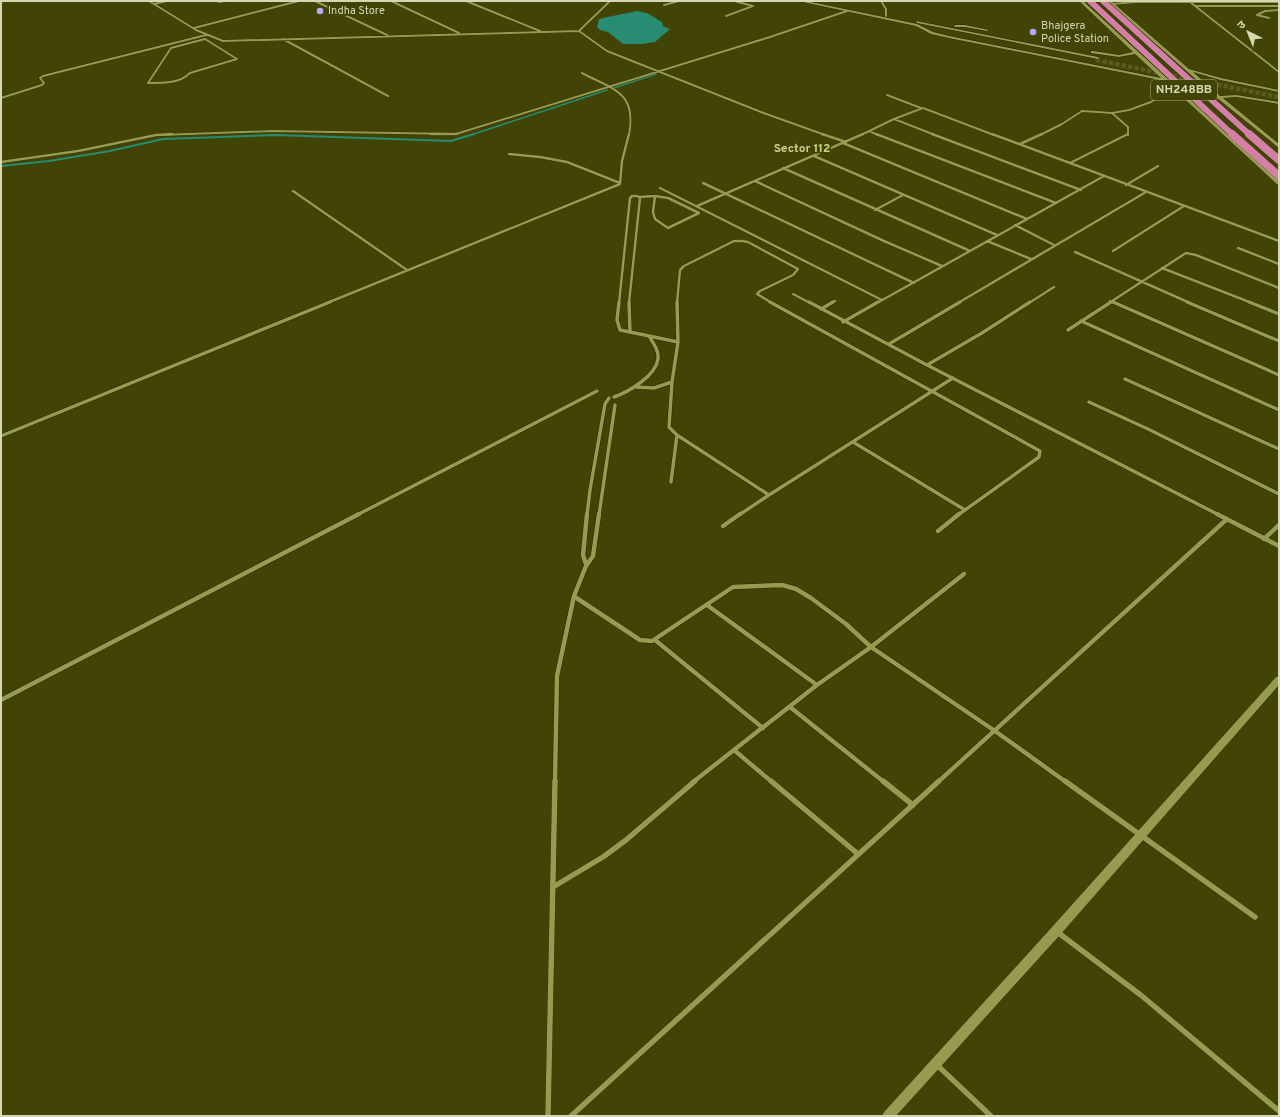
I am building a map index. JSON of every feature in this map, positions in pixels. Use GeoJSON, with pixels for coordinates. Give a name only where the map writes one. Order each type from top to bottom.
{"type":"FeatureCollection","features":[{"type":"Feature","properties":{"kind":"highway","name":"NH248BB"},"geometry":{"type":"LineString","coordinates":[[1090,1],[1202,107],[1279,176]]}},
{"type":"Feature","properties":{"kind":"highway","name":"NH248BB"},"geometry":{"type":"LineString","coordinates":[[1103,1],[1217,106],[1279,160]]}},
{"type":"Feature","properties":{"kind":"street"},"geometry":{"type":"LineString","coordinates":[[149,1],[216,40]]}},
{"type":"Feature","properties":{"kind":"street"},"geometry":{"type":"LineString","coordinates":[[154,4],[167,1]]}},
{"type":"Feature","properties":{"kind":"street"},"geometry":{"type":"LineString","coordinates":[[219,2],[225,1]]}},
{"type":"Feature","properties":{"kind":"street"},"geometry":{"type":"LineString","coordinates":[[194,28],[299,1]]}},
{"type":"Feature","properties":{"kind":"street"},"geometry":{"type":"LineString","coordinates":[[315,1],[389,36]]}},
{"type":"Feature","properties":{"kind":"street"},"geometry":{"type":"LineString","coordinates":[[390,1],[460,34]]}},
{"type":"Feature","properties":{"kind":"street"},"geometry":{"type":"LineString","coordinates":[[466,1],[542,32]]}},
{"type":"Feature","properties":{"kind":"street"},"geometry":{"type":"LineString","coordinates":[[579,31],[610,1]]}},
{"type":"Feature","properties":{"kind":"street"},"geometry":{"type":"LineString","coordinates":[[664,5],[679,1]]}},
{"type":"Feature","properties":{"kind":"street"},"geometry":{"type":"LineString","coordinates":[[726,16],[752,6],[734,1]]}},
{"type":"Feature","properties":{"kind":"street"},"geometry":{"type":"LineString","coordinates":[[800,1],[1097,59],[812,1]]}},
{"type":"Feature","properties":{"kind":"street"},"geometry":{"type":"LineString","coordinates":[[881,1],[886,9],[886,16]]}},
{"type":"Feature","properties":{"kind":"street"},"geometry":{"type":"LineString","coordinates":[[1081,1],[1279,184]]}},
{"type":"Feature","properties":{"kind":"street"},"geometry":{"type":"LineString","coordinates":[[1111,2],[1279,2]]}},
{"type":"Feature","properties":{"kind":"street"},"geometry":{"type":"LineString","coordinates":[[1111,2],[1219,97],[1279,147]]}},
{"type":"Feature","properties":{"kind":"street"},"geometry":{"type":"LineString","coordinates":[[1189,2],[1279,72]]}},
{"type":"Feature","properties":{"kind":"street"},"geometry":{"type":"LineString","coordinates":[[826,7],[831,5]]}},
{"type":"Feature","properties":{"kind":"street"},"geometry":{"type":"LineString","coordinates":[[1195,6],[1279,6]]}},
{"type":"Feature","properties":{"kind":"street"},"geometry":{"type":"LineString","coordinates":[[1269,18],[1257,15],[1265,11],[1279,10]]}},
{"type":"Feature","properties":{"kind":"street"},"geometry":{"type":"LineString","coordinates":[[1,162],[78,151],[156,135],[179,133],[273,131],[454,134],[770,37],[847,11]]}},
{"type":"Feature","properties":{"kind":"street"},"geometry":{"type":"LineString","coordinates":[[917,25],[932,33],[949,37],[1167,80]]}},
{"type":"Feature","properties":{"kind":"street"},"geometry":{"type":"LineString","coordinates":[[942,27],[965,26],[989,31]]}},
{"type":"Feature","properties":{"kind":"street"},"geometry":{"type":"LineString","coordinates":[[210,42],[237,59],[190,74],[187,77],[167,82],[148,83],[170,48],[205,39],[210,42],[216,40],[579,31],[605,50],[761,112],[844,143],[1027,219]]}},
{"type":"Feature","properties":{"kind":"street"},"geometry":{"type":"LineString","coordinates":[[997,32],[1114,56],[1128,55],[1137,52]]}},
{"type":"Feature","properties":{"kind":"street"},"geometry":{"type":"LineString","coordinates":[[1,98],[42,85],[44,83],[40,78],[43,76],[206,35]]}},
{"type":"Feature","properties":{"kind":"street"},"geometry":{"type":"LineString","coordinates":[[283,39],[388,96]]}},
{"type":"Feature","properties":{"kind":"street"},"geometry":{"type":"LineString","coordinates":[[1187,69],[1224,80],[1279,91]]}},
{"type":"Feature","properties":{"kind":"street"},"geometry":{"type":"LineString","coordinates":[[582,73],[609,86],[625,97],[630,106],[631,115],[626,146],[620,168],[620,183]]}},
{"type":"Feature","properties":{"kind":"street"},"geometry":{"type":"LineString","coordinates":[[1020,144],[1062,124],[1082,111],[1112,113],[1130,110],[1151,102],[1160,96],[1164,90],[1175,87]]}},
{"type":"Feature","properties":{"kind":"street"},"geometry":{"type":"LineString","coordinates":[[886,95],[1279,241]]}},
{"type":"Feature","properties":{"kind":"street"},"geometry":{"type":"LineString","coordinates":[[1219,97],[1236,96],[1279,103]]}},
{"type":"Feature","properties":{"kind":"street"},"geometry":{"type":"LineString","coordinates":[[697,206],[844,143],[921,108]]}},
{"type":"Feature","properties":{"kind":"street"},"geometry":{"type":"LineString","coordinates":[[1070,164],[1128,135],[1130,131],[1128,127],[1112,113]]}},
{"type":"Feature","properties":{"kind":"street"},"geometry":{"type":"LineString","coordinates":[[894,119],[1081,190]]}},
{"type":"Feature","properties":{"kind":"street"},"geometry":{"type":"LineString","coordinates":[[869,131],[1056,203]]}},
{"type":"Feature","properties":{"kind":"street"},"geometry":{"type":"LineString","coordinates":[[509,154],[540,157],[567,162],[620,183]]}},
{"type":"Feature","properties":{"kind":"street"},"geometry":{"type":"LineString","coordinates":[[814,156],[997,235]]}},
{"type":"Feature","properties":{"kind":"street"},"geometry":{"type":"LineString","coordinates":[[1126,185],[1158,166]]}},
{"type":"Feature","properties":{"kind":"street"},"geometry":{"type":"LineString","coordinates":[[784,168],[875,210],[968,250]]}},
{"type":"Feature","properties":{"kind":"street"},"geometry":{"type":"LineString","coordinates":[[843,322],[914,283],[968,250],[1081,190],[1104,176]]}},
{"type":"Feature","properties":{"kind":"street"},"geometry":{"type":"LineString","coordinates":[[755,181],[884,241],[942,266]]}},
{"type":"Feature","properties":{"kind":"street"},"geometry":{"type":"LineString","coordinates":[[1,436],[620,183]]}},
{"type":"Feature","properties":{"kind":"street"},"geometry":{"type":"LineString","coordinates":[[703,183],[914,283]]}},
{"type":"Feature","properties":{"kind":"street"},"geometry":{"type":"LineString","coordinates":[[660,188],[882,300]]}},
{"type":"Feature","properties":{"kind":"street"},"geometry":{"type":"LineString","coordinates":[[293,190],[408,270]]}},
{"type":"Feature","properties":{"kind":"street"},"geometry":{"type":"LineString","coordinates":[[889,344],[1054,245],[1146,192]]}},
{"type":"Feature","properties":{"kind":"street"},"geometry":{"type":"LineString","coordinates":[[654,195],[653,218],[656,223],[665,227],[668,228],[699,214],[668,197],[654,195],[639,197],[635,196],[630,198],[617,324],[620,330],[625,332],[678,342]]}},
{"type":"Feature","properties":{"kind":"street"},"geometry":{"type":"LineString","coordinates":[[875,210],[903,195]]}},
{"type":"Feature","properties":{"kind":"street"},"geometry":{"type":"LineString","coordinates":[[630,332],[631,328],[628,321],[629,300],[639,197]]}},
{"type":"Feature","properties":{"kind":"street"},"geometry":{"type":"LineString","coordinates":[[1113,251],[1184,206]]}},
{"type":"Feature","properties":{"kind":"street"},"geometry":{"type":"LineString","coordinates":[[1015,225],[1054,245]]}},
{"type":"Feature","properties":{"kind":"street"},"geometry":{"type":"LineString","coordinates":[[768,495],[677,435],[669,427],[672,382],[678,342],[676,297],[680,270],[684,266],[727,244],[739,240],[745,241],[798,269],[793,275],[760,291],[757,294],[759,296],[1035,446],[1040,451],[1039,457],[938,531]]}},
{"type":"Feature","properties":{"kind":"street"},"geometry":{"type":"LineString","coordinates":[[987,241],[1031,259]]}},
{"type":"Feature","properties":{"kind":"street"},"geometry":{"type":"LineString","coordinates":[[1238,248],[1279,264]]}},
{"type":"Feature","properties":{"kind":"street"},"geometry":{"type":"LineString","coordinates":[[1075,252],[1142,283],[1279,342]]}},
{"type":"Feature","properties":{"kind":"street"},"geometry":{"type":"LineString","coordinates":[[1068,330],[1142,283],[1184,254],[1190,253],[1279,288]]}},
{"type":"Feature","properties":{"kind":"street"},"geometry":{"type":"LineString","coordinates":[[1162,268],[1279,314]]}},
{"type":"Feature","properties":{"kind":"street"},"geometry":{"type":"LineString","coordinates":[[927,365],[982,333],[1054,287]]}},
{"type":"Feature","properties":{"kind":"street"},"geometry":{"type":"LineString","coordinates":[[793,294],[843,322],[889,344],[1279,546]]}},
{"type":"Feature","properties":{"kind":"street"},"geometry":{"type":"LineString","coordinates":[[619,300],[629,300]]}},
{"type":"Feature","properties":{"kind":"street"},"geometry":{"type":"LineString","coordinates":[[821,309],[835,301]]}},
{"type":"Feature","properties":{"kind":"street"},"geometry":{"type":"LineString","coordinates":[[1110,302],[1279,375]]}},
{"type":"Feature","properties":{"kind":"street"},"geometry":{"type":"LineString","coordinates":[[1081,321],[1279,410]]}},
{"type":"Feature","properties":{"kind":"street"},"geometry":{"type":"LineString","coordinates":[[614,397],[629,392],[654,370],[658,363],[658,351],[649,336]]}},
{"type":"Feature","properties":{"kind":"street"},"geometry":{"type":"LineString","coordinates":[[722,526],[768,495],[953,378]]}},
{"type":"Feature","properties":{"kind":"street"},"geometry":{"type":"LineString","coordinates":[[1125,379],[1279,449]]}},
{"type":"Feature","properties":{"kind":"street"},"geometry":{"type":"LineString","coordinates":[[636,387],[648,389],[664,386],[672,382]]}},
{"type":"Feature","properties":{"kind":"street"},"geometry":{"type":"LineString","coordinates":[[1,700],[597,391]]}},
{"type":"Feature","properties":{"kind":"street"},"geometry":{"type":"LineString","coordinates":[[586,564],[583,555],[590,490],[606,400],[608,398]]}},
{"type":"Feature","properties":{"kind":"street"},"geometry":{"type":"LineString","coordinates":[[1089,402],[1148,429],[1279,494]]}},
{"type":"Feature","properties":{"kind":"street"},"geometry":{"type":"LineString","coordinates":[[548,1116],[557,676],[567,624],[575,597],[586,564],[593,556],[615,405]]}},
{"type":"Feature","properties":{"kind":"street"},"geometry":{"type":"LineString","coordinates":[[602,423],[612,424]]}},
{"type":"Feature","properties":{"kind":"street"},"geometry":{"type":"LineString","coordinates":[[671,482],[677,435]]}},
{"type":"Feature","properties":{"kind":"street"},"geometry":{"type":"LineString","coordinates":[[853,442],[965,510]]}},
{"type":"Feature","properties":{"kind":"street"},"geometry":{"type":"LineString","coordinates":[[571,1116],[1227,519]]}},
{"type":"Feature","properties":{"kind":"street"},"geometry":{"type":"LineString","coordinates":[[1264,538],[1279,525]]}},
{"type":"Feature","properties":{"kind":"street"},"geometry":{"type":"LineString","coordinates":[[553,887],[603,857],[626,840],[690,784],[817,685],[871,647],[964,574]]}},
{"type":"Feature","properties":{"kind":"street"},"geometry":{"type":"LineString","coordinates":[[575,597],[634,636],[643,640],[655,640],[733,587],[789,586],[811,598],[846,624],[871,647],[995,731],[1255,917]]}},
{"type":"Feature","properties":{"kind":"street"},"geometry":{"type":"LineString","coordinates":[[707,605],[817,685]]}},
{"type":"Feature","properties":{"kind":"street"},"geometry":{"type":"LineString","coordinates":[[655,640],[763,728]]}},
{"type":"Feature","properties":{"kind":"street"},"geometry":{"type":"LineString","coordinates":[[888,1116],[1056,931],[1279,679]]}},
{"type":"Feature","properties":{"kind":"street"},"geometry":{"type":"LineString","coordinates":[[790,707],[913,805]]}},
{"type":"Feature","properties":{"kind":"street"},"geometry":{"type":"LineString","coordinates":[[734,750],[858,854]]}},
{"type":"Feature","properties":{"kind":"street"},"geometry":{"type":"LineString","coordinates":[[1056,931],[1142,996],[1279,1111]]}},
{"type":"Feature","properties":{"kind":"street"},"geometry":{"type":"LineString","coordinates":[[935,1064],[990,1116]]}},
{"type":"Feature","properties":{"kind":"water"},"geometry":{"type":"Polygon","coordinates":[[[637,11],[647,13],[662,22],[663,26],[670,29],[655,42],[623,44],[608,32],[600,30],[597,27],[599,19],[637,11]]]}},
{"type":"Feature","properties":{"kind":"waterway"},"geometry":{"type":"LineString","coordinates":[[614,88],[656,74]]}},
{"type":"Feature","properties":{"kind":"waterway"},"geometry":{"type":"LineString","coordinates":[[471,135],[607,90]]}},
{"type":"Feature","properties":{"kind":"waterway"},"geometry":{"type":"LineString","coordinates":[[1,166],[49,161],[110,151],[163,139],[276,135],[451,141],[474,134]]}},
{"type":"Feature","properties":{"kind":"tunnel"},"geometry":{"type":"LineString","coordinates":[[1096,60],[1279,97]]}},
{"type":"Feature","properties":{"kind":"place","name":"Indha Store"},"geometry":{"type":"Point","coordinates":[320,11]}},
{"type":"Feature","properties":{"kind":"place","name":"Bhajgera Police Station"},"geometry":{"type":"Point","coordinates":[1033,32]}},
{"type":"Feature","properties":{"kind":"district","name":"Sector 112"},"geometry":{"type":"Point","coordinates":[802,149]}}]}
